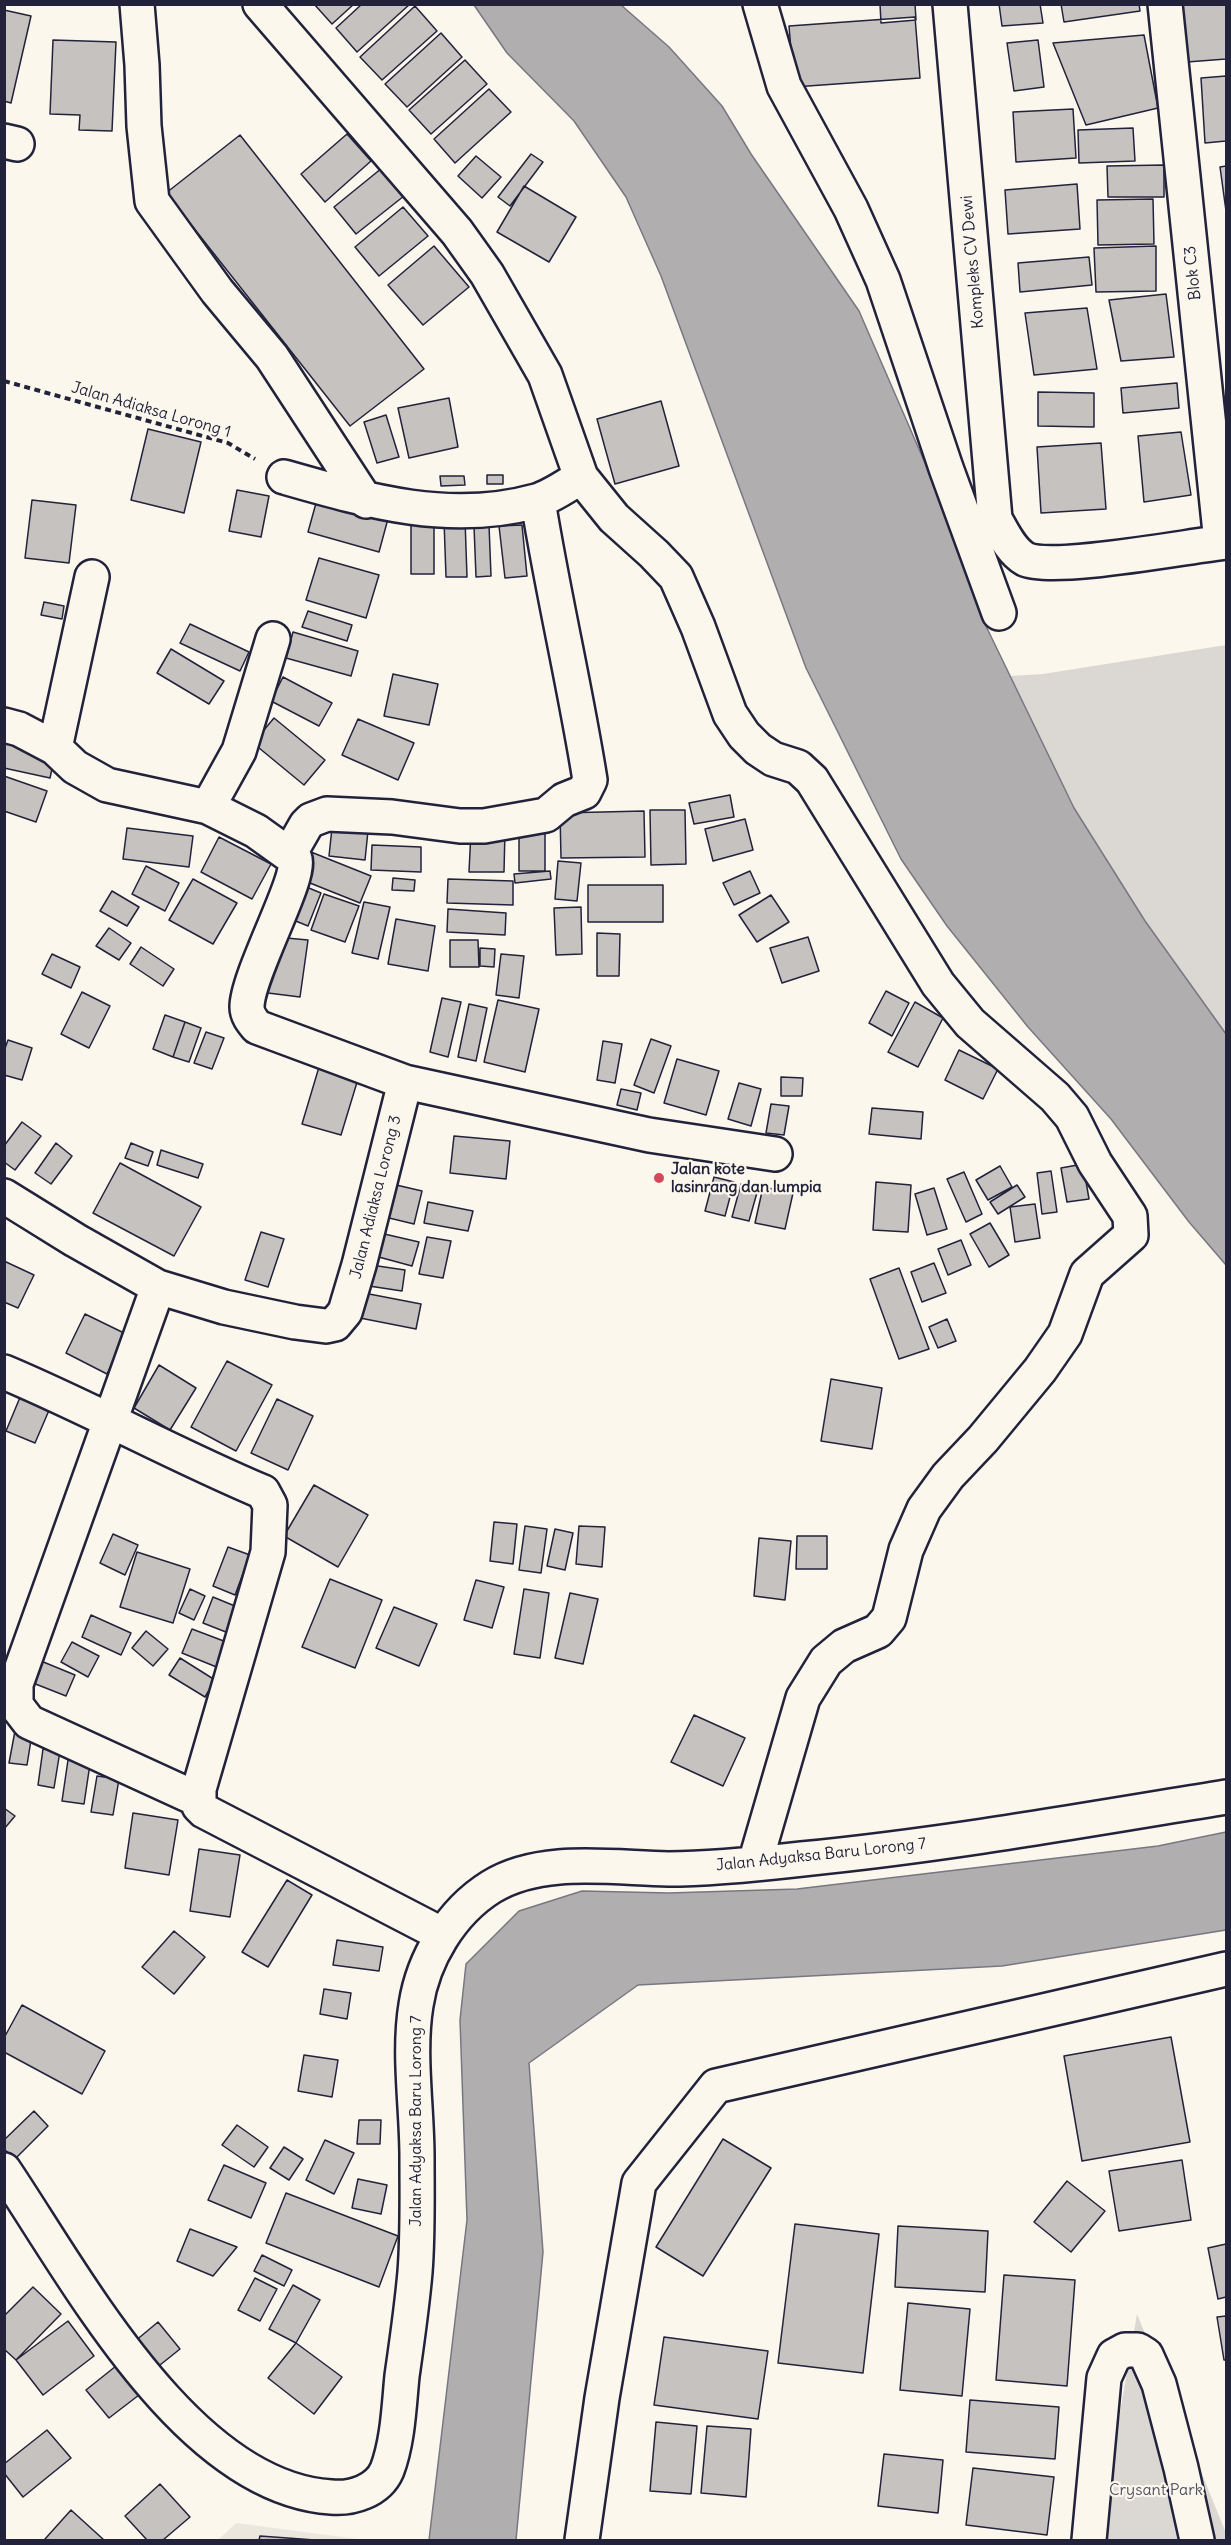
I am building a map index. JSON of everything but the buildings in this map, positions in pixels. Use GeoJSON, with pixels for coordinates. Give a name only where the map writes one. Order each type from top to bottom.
{"type":"FeatureCollection","features":[{"type":"Feature","properties":{"kind":"street"},"geometry":{"type":"LineString","coordinates":[[137,4],[144,126],[152,201],[217,291],[272,357],[366,501]]}},
{"type":"Feature","properties":{"kind":"street"},"geometry":{"type":"LineString","coordinates":[[260,4],[457,232],[487,274],[545,375],[581,477],[614,518],[654,554],[676,578],[698,627],[730,714],[744,735],[773,759],[798,767],[812,780],[938,984],[970,1023],[1055,1097],[1072,1117],[1095,1163],[1130,1216],[1131,1235],[1087,1274],[1065,1334],[1040,1370],[983,1439],[948,1476],[924,1509],[906,1550],[889,1618],[878,1631],[844,1646],[826,1661],[803,1698],[755,1863]]}},
{"type":"Feature","properties":{"kind":"street"},"geometry":{"type":"LineString","coordinates":[[760,4],[784,86],[851,209],[883,279],[946,468],[999,613]]}},
{"type":"Feature","properties":{"kind":"street","name":"Kompleks CV Dewi"},"geometry":{"type":"LineString","coordinates":[[950,4],[995,519],[1005,538],[1019,555],[1042,563],[1224,542]]}},
{"type":"Feature","properties":{"kind":"street","name":"Blok C3"},"geometry":{"type":"LineString","coordinates":[[1165,4],[1224,542]]}},
{"type":"Feature","properties":{"kind":"street"},"geometry":{"type":"LineString","coordinates":[[285,477],[366,501],[428,511],[477,512],[538,501],[581,477]]}},
{"type":"Feature","properties":{"kind":"street"},"geometry":{"type":"LineString","coordinates":[[290,853],[306,825],[311,820],[327,814],[392,817],[460,826],[484,826],[540,818],[564,800],[588,788],[590,780],[582,728],[538,501]]}},
{"type":"Feature","properties":{"kind":"street"},"geometry":{"type":"LineString","coordinates":[[56,748],[92,578]]}},
{"type":"Feature","properties":{"kind":"street"},"geometry":{"type":"LineString","coordinates":[[208,807],[239,751],[273,639]]}},
{"type":"Feature","properties":{"kind":"street"},"geometry":{"type":"LineString","coordinates":[[4,725],[19,729],[56,748],[75,767],[107,785],[208,807],[256,831],[290,853],[297,864],[297,871],[274,925],[247,1007],[251,1020],[257,1027],[405,1082],[649,1135],[775,1154]]}},
{"type":"Feature","properties":{"kind":"street","name":"Jalan Adiaksa Lorong 3"},"geometry":{"type":"LineString","coordinates":[[4,1196],[75,1240],[152,1305],[224,1307],[295,1322],[326,1326],[335,1324],[345,1312],[359,1265],[405,1082]]}},
{"type":"Feature","properties":{"kind":"street"},"geometry":{"type":"LineString","coordinates":[[152,1305],[112,1422],[16,1684],[16,1705],[29,1722],[198,1799]]}},
{"type":"Feature","properties":{"kind":"street"},"geometry":{"type":"LineString","coordinates":[[4,1372],[63,1397],[212,1470],[263,1492],[270,1505],[268,1552],[198,1799],[199,1806],[204,1811],[443,1935]]}},
{"type":"Feature","properties":{"kind":"street","name":"Jalan Adyaksa Baru Lorong 7"},"geometry":{"type":"LineString","coordinates":[[4,2170],[102,2321],[135,2365],[219,2450],[227,2457],[275,2483],[310,2496],[341,2498],[361,2493],[378,2483],[386,2474],[397,2421],[415,2270],[417,2151],[414,2040],[416,2005],[432,1952],[443,1935],[469,1905],[491,1887],[520,1874],[578,1865],[672,1869],[895,1850],[1227,1797]]}},
{"type":"Feature","properties":{"kind":"street"},"geometry":{"type":"LineString","coordinates":[[582,2541],[602,2398],[639,2183],[716,2086],[1227,1969]]}},
{"type":"Feature","properties":{"kind":"street"},"geometry":{"type":"LineString","coordinates":[[1089,2541],[1104,2378],[1114,2356],[1125,2350],[1138,2350],[1146,2355],[1159,2384],[1197,2541]]}},
{"type":"Feature","properties":{"kind":"path","name":"Jalan Adiaksa Lorong 1"},"geometry":{"type":"LineString","coordinates":[[4,381],[228,444],[285,477]]}},
{"type":"Feature","properties":{"kind":"shaded area"},"geometry":{"type":"Polygon","coordinates":[[[474,5],[621,5],[669,47],[722,106],[751,154],[859,311],[945,509],[984,622],[1074,808],[1145,921],[1226,1034],[1226,1265],[1189,1222],[1111,1119],[1028,1027],[947,926],[901,859],[806,668],[661,276],[626,197],[574,121],[507,53],[474,5]]]}},
{"type":"Feature","properties":{"kind":"shaded area"},"geometry":{"type":"Polygon","coordinates":[[[1226,1832],[1226,1930],[1002,1966],[638,1985],[529,2063],[543,2252],[516,2540],[429,2540],[467,2220],[460,2020],[466,1964],[519,1911],[582,1891],[669,1893],[797,1889],[1158,1846],[1226,1832]]]}},
{"type":"Feature","properties":{"kind":"shaded area"},"geometry":{"type":"Polygon","coordinates":[[[236,2523],[365,2540],[218,2540],[236,2523]]]}},
{"type":"Feature","properties":{"kind":"green space"},"geometry":{"type":"Polygon","coordinates":[[[1226,645],[1226,1034],[1145,921],[1074,808],[1010,676],[1043,674],[1226,645]]]}},
{"type":"Feature","properties":{"kind":"green space","name":"Crysant Park"},"geometry":{"type":"Polygon","coordinates":[[[1137,2314],[1226,2533],[1226,2540],[1098,2540],[1137,2314]]]}},
{"type":"Feature","properties":{"kind":"place","name":"Jalan kote lasinrang dan lumpia"},"geometry":{"type":"Point","coordinates":[659,1178]}}]}
